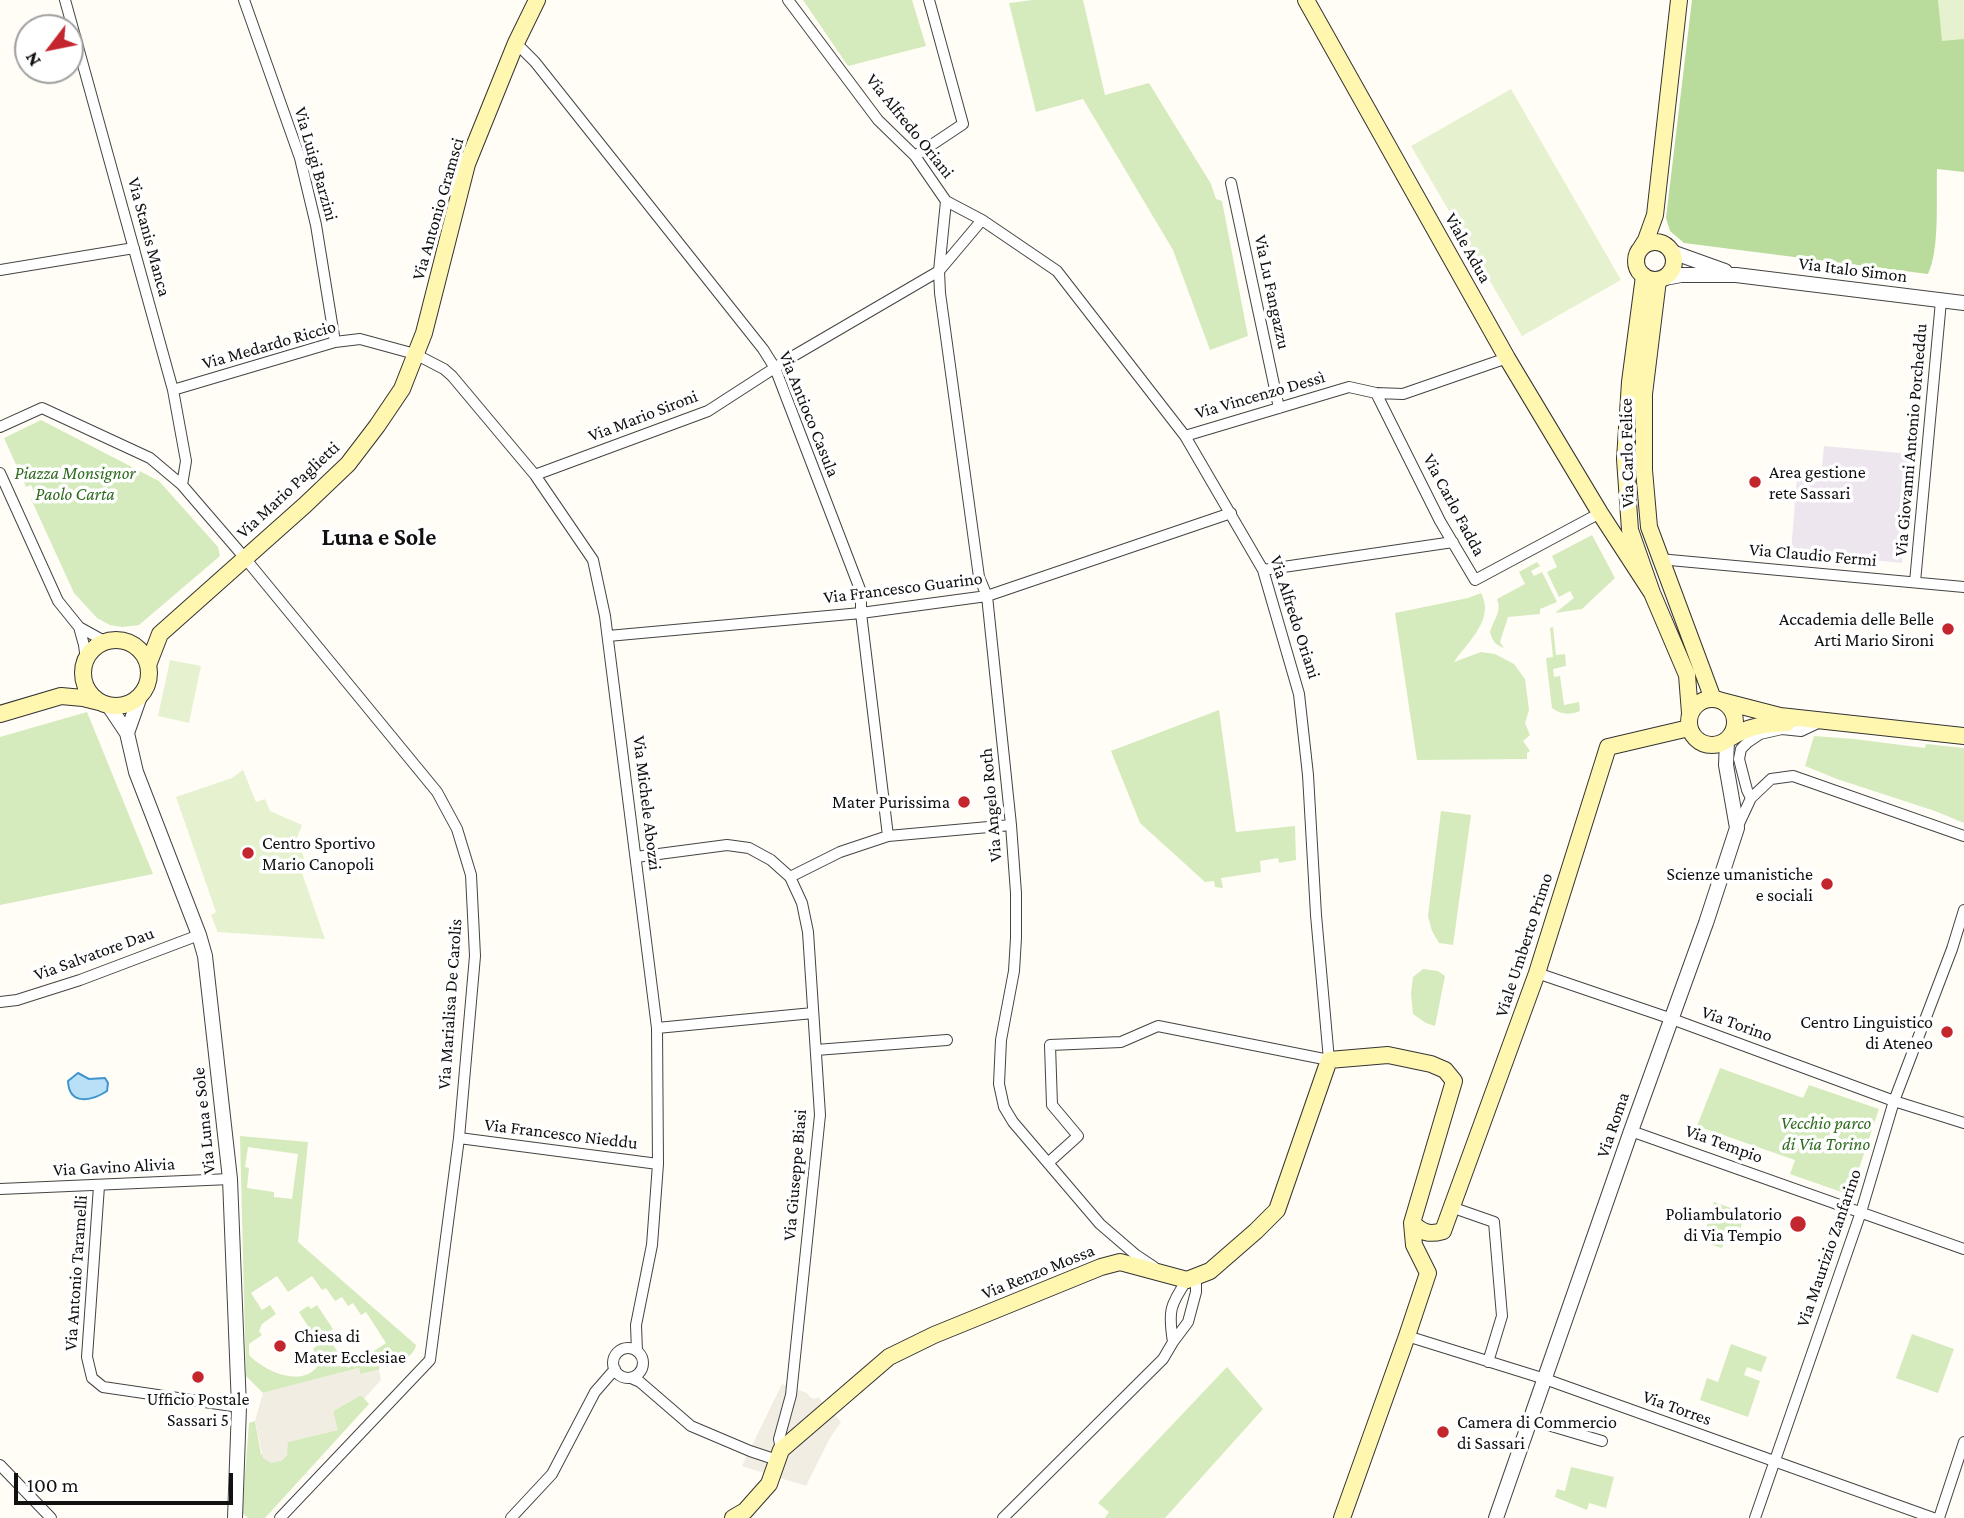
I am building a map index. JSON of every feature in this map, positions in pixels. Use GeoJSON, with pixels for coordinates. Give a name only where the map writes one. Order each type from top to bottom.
{"type":"FeatureCollection","features":[{"type":"Feature","properties":{"kind":"main road","name":"Via Antonio Gramsci"},"geometry":{"type":"LineString","coordinates":[[415,354],[424,333],[467,164],[516,43],[537,0]]}},
{"type":"Feature","properties":{"kind":"main road","name":"Viale Adua"},"geometry":{"type":"LineString","coordinates":[[1306,0],[1507,358],[1600,513],[1652,593]]}},
{"type":"Feature","properties":{"kind":"main road"},"geometry":{"type":"LineString","coordinates":[[1655,215],[1674,258],[1673,269],[1656,278],[1637,267],[1636,262],[1655,215],[1679,0]]}},
{"type":"Feature","properties":{"kind":"main road"},"geometry":{"type":"LineString","coordinates":[[1639,251],[1647,244],[1658,242],[1668,248]]}},
{"type":"Feature","properties":{"kind":"main road","name":"Via Carlo Felice"},"geometry":{"type":"LineString","coordinates":[[1656,278],[1644,394],[1644,470],[1649,527],[1659,559],[1718,700]]}},
{"type":"Feature","properties":{"kind":"main road","name":"Via Carlo Felice"},"geometry":{"type":"LineString","coordinates":[[1652,593],[1630,530],[1625,459],[1630,382],[1656,278]]}},
{"type":"Feature","properties":{"kind":"main road","name":"Via Mario Paglietti"},"geometry":{"type":"LineString","coordinates":[[160,634],[348,464],[402,388],[415,354]]}},
{"type":"Feature","properties":{"kind":"main road"},"geometry":{"type":"LineString","coordinates":[[1652,593],[1686,675],[1692,735],[1703,744],[1717,745],[1747,729],[1762,725],[1822,721]]}},
{"type":"Feature","properties":{"kind":"main road"},"geometry":{"type":"LineString","coordinates":[[61,696],[95,647],[114,640],[129,642],[160,634]]}},
{"type":"Feature","properties":{"kind":"main road"},"geometry":{"type":"LineString","coordinates":[[148,665],[160,634]]}},
{"type":"Feature","properties":{"kind":"main road"},"geometry":{"type":"LineString","coordinates":[[0,714],[61,696],[83,698],[119,707],[130,705],[139,699],[149,681],[148,665],[141,651],[129,642]]}},
{"type":"Feature","properties":{"kind":"main road"},"geometry":{"type":"LineString","coordinates":[[84,666],[85,687],[91,696],[104,704]]}},
{"type":"Feature","properties":{"kind":"main road"},"geometry":{"type":"LineString","coordinates":[[1690,720],[1699,702],[1718,700],[1780,716],[1964,736]]}},
{"type":"Feature","properties":{"kind":"main road"},"geometry":{"type":"LineString","coordinates":[[1718,700],[1733,711],[1735,718],[1736,725],[1729,739]]}},
{"type":"Feature","properties":{"kind":"main road","name":"Viale Umberto Primo"},"geometry":{"type":"LineString","coordinates":[[1412,1223],[1431,1234],[1443,1231],[1537,973],[1608,747],[1690,720]]}},
{"type":"Feature","properties":{"kind":"main road"},"geometry":{"type":"LineString","coordinates":[[1192,1278],[1210,1271],[1276,1210],[1329,1060],[1388,1055],[1445,1070],[1454,1081],[1412,1223],[1414,1245],[1427,1273],[1342,1518]]}},
{"type":"Feature","properties":{"kind":"main road","name":"Via Renzo Mossa"},"geometry":{"type":"LineString","coordinates":[[779,1455],[889,1357],[958,1325],[1083,1274],[1121,1262],[1192,1278]]}},
{"type":"Feature","properties":{"kind":"main road"},"geometry":{"type":"LineString","coordinates":[[733,1518],[745,1511],[762,1494],[769,1484],[779,1455]]}},
{"type":"Feature","properties":{"kind":"street","name":"Via Stanis Manca"},"geometry":{"type":"LineString","coordinates":[[65,0],[173,390],[186,461],[182,485]]}},
{"type":"Feature","properties":{"kind":"street","name":"Via Luigi Barzini"},"geometry":{"type":"LineString","coordinates":[[244,0],[300,158],[316,225],[335,342]]}},
{"type":"Feature","properties":{"kind":"street","name":"Via Alfredo Oriani"},"geometry":{"type":"LineString","coordinates":[[788,0],[878,120],[915,156],[946,201],[982,220],[1057,271],[1185,436],[1263,570],[1299,694],[1308,775],[1316,915],[1329,1060]]}},
{"type":"Feature","properties":{"kind":"street"},"geometry":{"type":"LineString","coordinates":[[915,156],[963,124],[929,0]]}},
{"type":"Feature","properties":{"kind":"street","name":"Via Antioco Casula"},"geometry":{"type":"LineString","coordinates":[[516,43],[535,62],[755,338],[775,368],[860,592],[888,836]]}},
{"type":"Feature","properties":{"kind":"street","name":"Via Lu Fangazzu"},"geometry":{"type":"LineString","coordinates":[[1231,183],[1279,408]]}},
{"type":"Feature","properties":{"kind":"street","name":"Via Angelo Roth"},"geometry":{"type":"LineString","coordinates":[[946,201],[939,271],[942,307],[979,577],[987,596],[1016,893],[1014,971],[1001,1040],[999,1084],[1004,1107],[1013,1122],[1100,1224],[1136,1255],[1163,1273]]}},
{"type":"Feature","properties":{"kind":"street"},"geometry":{"type":"LineString","coordinates":[[939,271],[982,220]]}},
{"type":"Feature","properties":{"kind":"street"},"geometry":{"type":"LineString","coordinates":[[0,270],[134,248]]}},
{"type":"Feature","properties":{"kind":"street","name":"Via Italo Simon"},"geometry":{"type":"LineString","coordinates":[[1668,248],[1736,275]]}},
{"type":"Feature","properties":{"kind":"street","name":"Via Mario Sironi"},"geometry":{"type":"LineString","coordinates":[[535,475],[708,411],[939,271]]}},
{"type":"Feature","properties":{"kind":"street","name":"Via Italo Simon"},"geometry":{"type":"LineString","coordinates":[[1656,278],[1736,275],[1964,303]]}},
{"type":"Feature","properties":{"kind":"street","name":"Via Giovanni Antonio Porcheddu"},"geometry":{"type":"LineString","coordinates":[[1915,582],[1941,301]]}},
{"type":"Feature","properties":{"kind":"street","name":"Via Medardo Riccio"},"geometry":{"type":"LineString","coordinates":[[173,390],[335,342],[360,339],[415,354]]}},
{"type":"Feature","properties":{"kind":"street","name":"Via Michele Abozzi"},"geometry":{"type":"LineString","coordinates":[[415,354],[452,376],[535,475],[593,560],[608,636],[657,1028],[658,1164],[652,1245],[636,1325],[637,1352]]}},
{"type":"Feature","properties":{"kind":"street","name":"Via Vincenzo Dessì"},"geometry":{"type":"LineString","coordinates":[[1185,436],[1349,387],[1376,393],[1403,394],[1507,358]]}},
{"type":"Feature","properties":{"kind":"street","name":"Via Carlo Fadda"},"geometry":{"type":"LineString","coordinates":[[1376,393],[1440,520],[1475,580],[1600,513]]}},
{"type":"Feature","properties":{"kind":"street","name":"Via Marialisa De Carolis"},"geometry":{"type":"LineString","coordinates":[[0,427],[42,408],[150,458],[182,485],[437,792],[457,829],[471,875],[475,956],[459,1138],[430,1360],[280,1518]]}},
{"type":"Feature","properties":{"kind":"street"},"geometry":{"type":"LineString","coordinates":[[0,474],[58,601],[79,627],[106,642]]}},
{"type":"Feature","properties":{"kind":"street","name":"Via Francesco Guarino"},"geometry":{"type":"LineString","coordinates":[[608,636],[861,612],[987,596],[1231,513]]}},
{"type":"Feature","properties":{"kind":"street"},"geometry":{"type":"LineString","coordinates":[[1263,570],[1452,542]]}},
{"type":"Feature","properties":{"kind":"street","name":"Via Claudio Fermi"},"geometry":{"type":"LineString","coordinates":[[1659,559],[1964,587]]}},
{"type":"Feature","properties":{"kind":"street"},"geometry":{"type":"LineString","coordinates":[[79,627],[84,645],[84,666]]}},
{"type":"Feature","properties":{"kind":"street"},"geometry":{"type":"LineString","coordinates":[[127,733],[139,699]]}},
{"type":"Feature","properties":{"kind":"street","name":"Via Luna e Sole"},"geometry":{"type":"LineString","coordinates":[[104,704],[127,733],[136,772],[205,956],[230,1179],[239,1407],[235,1518]]}},
{"type":"Feature","properties":{"kind":"street"},"geometry":{"type":"LineString","coordinates":[[1751,798],[1746,790],[1740,759],[1741,749],[1748,741],[1760,734],[1782,729],[1801,731],[1822,721]]}},
{"type":"Feature","properties":{"kind":"street","name":"Via Roma"},"geometry":{"type":"LineString","coordinates":[[1496,1518],[1737,828],[1726,765],[1729,739]]}},
{"type":"Feature","properties":{"kind":"street"},"geometry":{"type":"LineString","coordinates":[[1737,828],[1751,798],[1771,779],[1793,776],[1964,836]]}},
{"type":"Feature","properties":{"kind":"street"},"geometry":{"type":"LineString","coordinates":[[636,857],[727,845],[749,848],[771,860],[790,877],[840,852],[888,836],[1011,825]]}},
{"type":"Feature","properties":{"kind":"street","name":"Via Giuseppe Biasi"},"geometry":{"type":"LineString","coordinates":[[779,1455],[779,1439],[791,1395],[820,1115],[808,932],[802,903],[790,877]]}},
{"type":"Feature","properties":{"kind":"street","name":"Via Maurizio Zanfarino"},"geometry":{"type":"LineString","coordinates":[[1755,1518],[1861,1212],[1894,1101],[1952,949],[1964,910]]}},
{"type":"Feature","properties":{"kind":"street","name":"Via Salvatore Dau"},"geometry":{"type":"LineString","coordinates":[[0,1002],[17,1000],[80,979],[199,935]]}},
{"type":"Feature","properties":{"kind":"street"},"geometry":{"type":"LineString","coordinates":[[1952,949],[1964,954]]}},
{"type":"Feature","properties":{"kind":"street","name":"Via Torino"},"geometry":{"type":"LineString","coordinates":[[1537,973],[1672,1019],[1894,1101],[1964,1123]]}},
{"type":"Feature","properties":{"kind":"street"},"geometry":{"type":"LineString","coordinates":[[657,1028],[813,1013]]}},
{"type":"Feature","properties":{"kind":"street"},"geometry":{"type":"LineString","coordinates":[[1048,1163],[1078,1136],[1052,1105],[1050,1045],[1121,1042],[1158,1026],[1329,1060]]}},
{"type":"Feature","properties":{"kind":"street"},"geometry":{"type":"LineString","coordinates":[[816,1050],[947,1040]]}},
{"type":"Feature","properties":{"kind":"street","name":"Via Tempio"},"geometry":{"type":"LineString","coordinates":[[1631,1131],[1964,1249]]}},
{"type":"Feature","properties":{"kind":"street","name":"Via Francesco Nieddu"},"geometry":{"type":"LineString","coordinates":[[459,1138],[658,1164]]}},
{"type":"Feature","properties":{"kind":"street","name":"Via Gavino Alivia"},"geometry":{"type":"LineString","coordinates":[[0,1189],[230,1179]]}},
{"type":"Feature","properties":{"kind":"street","name":"Via Antonio Taramelli"},"geometry":{"type":"LineString","coordinates":[[99,1186],[87,1357],[92,1378],[103,1387],[239,1407]]}},
{"type":"Feature","properties":{"kind":"street"},"geometry":{"type":"LineString","coordinates":[[1451,1207],[1494,1222],[1502,1316],[1488,1362]]}},
{"type":"Feature","properties":{"kind":"street"},"geometry":{"type":"LineString","coordinates":[[1172,1342],[1172,1303],[1192,1278]]}},
{"type":"Feature","properties":{"kind":"street"},"geometry":{"type":"LineString","coordinates":[[1003,1518],[1163,1359],[1188,1322],[1196,1293],[1192,1278]]}},
{"type":"Feature","properties":{"kind":"street","name":"Via Michele Abozzi"},"geometry":{"type":"LineString","coordinates":[[623,1349],[636,1325]]}},
{"type":"Feature","properties":{"kind":"street","name":"Via Torres"},"geometry":{"type":"LineString","coordinates":[[1407,1336],[1545,1379],[1933,1518]]}},
{"type":"Feature","properties":{"kind":"street"},"geometry":{"type":"LineString","coordinates":[[650,1392],[642,1370],[643,1360],[637,1352],[623,1349],[614,1360],[623,1375],[640,1382],[650,1392],[691,1426],[750,1451],[779,1455]]}},
{"type":"Feature","properties":{"kind":"street"},"geometry":{"type":"LineString","coordinates":[[511,1518],[552,1474],[595,1392],[623,1375],[635,1376],[642,1370]]}},
{"type":"Feature","properties":{"kind":"street"},"geometry":{"type":"LineString","coordinates":[[1531,1420],[1602,1441]]}},
{"type":"Feature","properties":{"kind":"street"},"geometry":{"type":"LineString","coordinates":[[1939,1518],[1964,1442]]}},
{"type":"Feature","properties":{"kind":"street"},"geometry":{"type":"LineString","coordinates":[[0,1465],[51,1518]]}},
{"type":"Feature","properties":{"kind":"shaded area"},"geometry":{"type":"Polygon","coordinates":[[[1824,446],[1911,454],[1902,563],[1791,552],[1797,476],[1821,479],[1824,446]]]}},
{"type":"Feature","properties":{"kind":"shaded area"},"geometry":{"type":"Polygon","coordinates":[[[359,1368],[360,1374],[379,1370],[381,1380],[364,1399],[361,1395],[333,1411],[338,1430],[288,1442],[287,1455],[281,1461],[271,1463],[263,1458],[255,1421],[263,1393],[359,1368]]]}},
{"type":"Feature","properties":{"kind":"shaded area"},"geometry":{"type":"Polygon","coordinates":[[[782,1384],[807,1393],[814,1399],[818,1397],[841,1422],[806,1486],[742,1466],[782,1384]]]}},
{"type":"Feature","properties":{"kind":"green space"},"geometry":{"type":"Polygon","coordinates":[[[803,0],[912,0],[926,46],[848,66],[803,0]]]}},
{"type":"Feature","properties":{"kind":"green space"},"geometry":{"type":"Polygon","coordinates":[[[1083,0],[1105,95],[1149,83],[1211,184],[1216,199],[1222,201],[1248,336],[1210,350],[1173,250],[1083,99],[1036,112],[1009,3],[1083,0]]]}},
{"type":"Feature","properties":{"kind":"green space"},"geometry":{"type":"Polygon","coordinates":[[[1692,0],[1964,0],[1964,172],[1937,169],[1936,237],[1928,274],[1684,243],[1670,231],[1666,218],[1692,0]]]}},
{"type":"Feature","properties":{"kind":"green space"},"geometry":{"type":"Polygon","coordinates":[[[1938,0],[1964,0],[1964,39],[1942,41],[1938,0]]]}},
{"type":"Feature","properties":{"kind":"green space"},"geometry":{"type":"Polygon","coordinates":[[[1511,89],[1621,280],[1522,336],[1411,146],[1511,89]]]}},
{"type":"Feature","properties":{"kind":"green space","name":"Piazza Monsignor Paolo Carta"},"geometry":{"type":"Polygon","coordinates":[[[41,420],[159,481],[218,547],[220,556],[139,625],[110,625],[97,618],[74,593],[31,499],[36,496],[31,485],[26,487],[4,438],[41,420]]]}},
{"type":"Feature","properties":{"kind":"green space"},"geometry":{"type":"Polygon","coordinates":[[[1592,535],[1615,578],[1582,609],[1555,613],[1574,598],[1570,591],[1559,597],[1547,572],[1557,567],[1552,556],[1592,535]]]}},
{"type":"Feature","properties":{"kind":"green space"},"geometry":{"type":"Polygon","coordinates":[[[1537,562],[1540,566],[1531,571],[1534,576],[1542,572],[1557,602],[1540,609],[1540,614],[1508,617],[1500,642],[1504,648],[1501,647],[1494,642],[1490,632],[1498,612],[1497,599],[1525,584],[1519,572],[1537,562]]]}},
{"type":"Feature","properties":{"kind":"green space"},"geometry":{"type":"Polygon","coordinates":[[[1481,593],[1485,612],[1482,621],[1454,662],[1481,652],[1495,654],[1514,664],[1525,679],[1529,710],[1525,723],[1530,735],[1523,741],[1530,751],[1527,753],[1527,759],[1417,760],[1395,613],[1481,593]]]}},
{"type":"Feature","properties":{"kind":"green space"},"geometry":{"type":"Polygon","coordinates":[[[1553,627],[1556,655],[1565,654],[1566,666],[1553,669],[1554,677],[1560,676],[1564,705],[1579,702],[1580,711],[1569,714],[1552,708],[1546,658],[1553,657],[1550,628],[1553,627]]]}},
{"type":"Feature","properties":{"kind":"green space"},"geometry":{"type":"Polygon","coordinates":[[[170,660],[201,666],[189,723],[158,716],[170,660]]]}},
{"type":"Feature","properties":{"kind":"green space"},"geometry":{"type":"Polygon","coordinates":[[[1219,710],[1236,832],[1295,826],[1296,860],[1279,863],[1278,858],[1260,861],[1261,872],[1221,878],[1223,888],[1215,887],[1214,881],[1205,882],[1140,823],[1111,751],[1219,710]]]}},
{"type":"Feature","properties":{"kind":"green space"},"geometry":{"type":"Polygon","coordinates":[[[87,712],[153,874],[0,905],[0,737],[87,712]]]}},
{"type":"Feature","properties":{"kind":"green space"},"geometry":{"type":"Polygon","coordinates":[[[1814,736],[1925,748],[1926,744],[1964,748],[1964,823],[1805,766],[1814,736]]]}},
{"type":"Feature","properties":{"kind":"green space","name":"Centro Sportivo Mario Canopoli"},"geometry":{"type":"Polygon","coordinates":[[[243,770],[256,802],[265,799],[270,811],[302,825],[297,838],[306,864],[301,870],[325,939],[217,932],[211,915],[216,912],[176,797],[232,778],[243,770]]]}},
{"type":"Feature","properties":{"kind":"green space"},"geometry":{"type":"Polygon","coordinates":[[[1441,811],[1471,815],[1453,945],[1439,943],[1428,916],[1441,811]]]}},
{"type":"Feature","properties":{"kind":"green space"},"geometry":{"type":"Polygon","coordinates":[[[1423,969],[1438,971],[1445,976],[1435,1026],[1413,1014],[1413,977],[1423,969]]]}},
{"type":"Feature","properties":{"kind":"green space","name":"Vecchio parco di Via Torino"},"geometry":{"type":"Polygon","coordinates":[[[1720,1068],[1803,1098],[1809,1085],[1879,1109],[1850,1195],[1790,1174],[1795,1160],[1697,1126],[1720,1068]]]}},
{"type":"Feature","properties":{"kind":"green space"},"geometry":{"type":"Polygon","coordinates":[[[240,1136],[308,1142],[298,1242],[416,1345],[407,1357],[380,1363],[379,1370],[360,1374],[359,1368],[263,1393],[246,1376],[240,1136]],[[248,1147],[245,1167],[249,1168],[247,1188],[274,1192],[274,1197],[292,1199],[298,1154],[248,1147]],[[277,1276],[251,1293],[262,1310],[270,1305],[276,1314],[262,1324],[259,1331],[262,1335],[249,1344],[249,1355],[265,1367],[296,1377],[314,1370],[320,1362],[313,1349],[319,1344],[299,1312],[308,1306],[311,1309],[317,1305],[333,1329],[326,1334],[348,1368],[386,1343],[366,1312],[361,1315],[353,1303],[348,1306],[342,1297],[335,1301],[326,1288],[322,1290],[312,1276],[288,1292],[277,1276]]]}},
{"type":"Feature","properties":{"kind":"green space"},"geometry":{"type":"Polygon","coordinates":[[[1714,1202],[1745,1213],[1739,1233],[1729,1230],[1722,1248],[1702,1242],[1714,1202]]]}},
{"type":"Feature","properties":{"kind":"green space"},"geometry":{"type":"Polygon","coordinates":[[[1912,1334],[1954,1349],[1938,1393],[1896,1378],[1912,1334]]]}},
{"type":"Feature","properties":{"kind":"green space"},"geometry":{"type":"Polygon","coordinates":[[[1731,1344],[1767,1357],[1761,1372],[1747,1367],[1744,1375],[1760,1381],[1748,1417],[1700,1400],[1707,1378],[1718,1382],[1731,1344]]]}},
{"type":"Feature","properties":{"kind":"green space"},"geometry":{"type":"Polygon","coordinates":[[[1227,1367],[1263,1409],[1165,1518],[1105,1518],[1109,1512],[1098,1503],[1227,1367]]]}},
{"type":"Feature","properties":{"kind":"green space"},"geometry":{"type":"Polygon","coordinates":[[[361,1395],[369,1404],[265,1518],[248,1518],[242,1513],[249,1423],[255,1421],[261,1454],[281,1461],[287,1455],[287,1442],[337,1430],[333,1411],[361,1395]]]}},
{"type":"Feature","properties":{"kind":"green space"},"geometry":{"type":"Polygon","coordinates":[[[1571,1467],[1614,1477],[1606,1508],[1589,1503],[1587,1510],[1555,1497],[1557,1489],[1565,1491],[1571,1467]]]}},
{"type":"Feature","properties":{"kind":"water"},"geometry":{"type":"Polygon","coordinates":[[[78,1073],[89,1079],[105,1078],[108,1083],[107,1091],[88,1099],[72,1095],[68,1081],[78,1073]]]}},
{"type":"Feature","properties":{"kind":"place","name":"Area gestione rete Sassari"},"geometry":{"type":"Point","coordinates":[1755,482]}},
{"type":"Feature","properties":{"kind":"place","name":"Accademia delle Belle Arti Mario Sironi"},"geometry":{"type":"Point","coordinates":[1948,629]}},
{"type":"Feature","properties":{"kind":"place","name":"Mater Purissima"},"geometry":{"type":"Point","coordinates":[964,802]}},
{"type":"Feature","properties":{"kind":"place","name":"Centro Sportivo Mario Canopoli"},"geometry":{"type":"Point","coordinates":[248,853]}},
{"type":"Feature","properties":{"kind":"place","name":"Scienze umanistiche e sociali"},"geometry":{"type":"Point","coordinates":[1827,884]}},
{"type":"Feature","properties":{"kind":"place","name":"Centro Linguistico di Ateneo"},"geometry":{"type":"Point","coordinates":[1947,1032]}},
{"type":"Feature","properties":{"kind":"place","name":"Poliambulatorio di Via Tempio"},"geometry":{"type":"Point","coordinates":[1798,1224]}},
{"type":"Feature","properties":{"kind":"place","name":"Chiesa di Mater Ecclesiae"},"geometry":{"type":"Point","coordinates":[280,1346]}},
{"type":"Feature","properties":{"kind":"place","name":"Ufficio Postale Sassari 5"},"geometry":{"type":"Point","coordinates":[198,1377]}},
{"type":"Feature","properties":{"kind":"place","name":"Camera di Commercio di Sassari"},"geometry":{"type":"Point","coordinates":[1443,1432]}},
{"type":"Feature","properties":{"kind":"district","name":"Luna e Sole"},"geometry":{"type":"Point","coordinates":[379,538]}}]}
